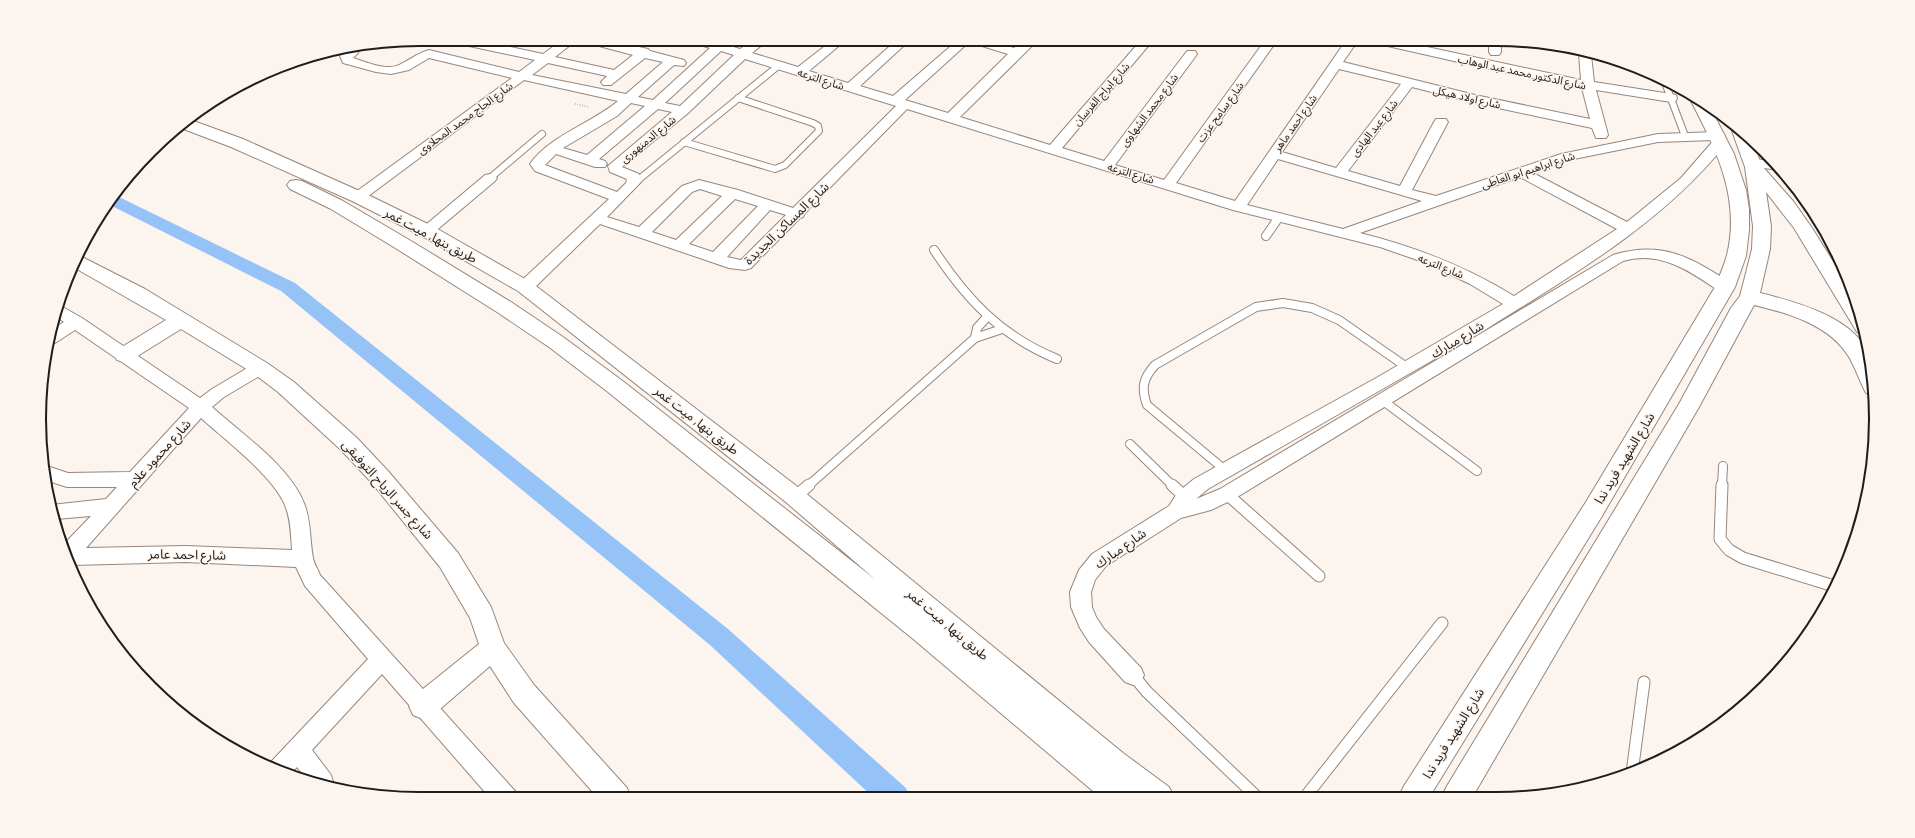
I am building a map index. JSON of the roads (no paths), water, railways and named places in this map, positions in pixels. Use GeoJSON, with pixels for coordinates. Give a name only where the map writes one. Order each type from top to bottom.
{"type":"FeatureCollection","features":[{"type":"Feature","properties":{"kind":"main road","name":"شارع الشهيد فريد ندا"},"geometry":{"type":"LineString","coordinates":[[1417,792],[1594,509],[1725,286],[1737,253],[1741,222],[1739,192],[1731,163],[1704,110]]}},
{"type":"Feature","properties":{"kind":"main road","name":"طريق بنها, ميت غمر"},"geometry":{"type":"LineString","coordinates":[[190,124],[237,143],[358,197],[427,231],[525,286],[795,497],[1106,771],[1119,792]]}},
{"type":"Feature","properties":{"kind":"main road","name":"طريق بنها, ميت غمر"},"geometry":{"type":"LineString","coordinates":[[179,134],[264,169],[337,205],[404,244],[504,307],[556,342],[616,387],[921,630],[1106,771],[1149,792]]}},
{"type":"Feature","properties":{"kind":"main road"},"geometry":{"type":"LineString","coordinates":[[1748,145],[1755,158],[1803,228],[1851,306]]}},
{"type":"Feature","properties":{"kind":"main road"},"geometry":{"type":"LineString","coordinates":[[1459,792],[1688,407],[1740,308],[1749,297],[1761,249],[1762,226],[1755,158]]}},
{"type":"Feature","properties":{"kind":"main road"},"geometry":{"type":"LineString","coordinates":[[404,244],[427,231]]}},
{"type":"Feature","properties":{"kind":"main road","name":"شارع جسر الرياح التوفيقى"},"geometry":{"type":"LineString","coordinates":[[80,262],[138,294],[260,368],[286,387],[349,444],[431,536],[466,586],[482,615],[494,648],[524,694],[612,792]]}},
{"type":"Feature","properties":{"kind":"main road"},"geometry":{"type":"LineString","coordinates":[[1749,297],[1795,310],[1816,319],[1837,331],[1852,346],[1866,373]]}},
{"type":"Feature","properties":{"kind":"main road"},"geometry":{"type":"LineString","coordinates":[[124,355],[182,320]]}},
{"type":"Feature","properties":{"kind":"main road"},"geometry":{"type":"LineString","coordinates":[[423,706],[494,648]]}},
{"type":"Feature","properties":{"kind":"street"},"geometry":{"type":"LineString","coordinates":[[488,46],[616,74]]}},
{"type":"Feature","properties":{"kind":"street","name":"شارع الحاج محمد المحلاوى"},"geometry":{"type":"LineString","coordinates":[[358,197],[563,46]]}},
{"type":"Feature","properties":{"kind":"street"},"geometry":{"type":"LineString","coordinates":[[618,46],[723,74]]}},
{"type":"Feature","properties":{"kind":"street","name":"شارع الترعه"},"geometry":{"type":"LineString","coordinates":[[717,46],[1168,184],[1238,207],[1385,244],[1431,260],[1476,280],[1515,304]]}},
{"type":"Feature","properties":{"kind":"street"},"geometry":{"type":"LineString","coordinates":[[590,160],[657,103],[695,67],[727,46]]}},
{"type":"Feature","properties":{"kind":"street","name":"شارع الدمنهورى"},"geometry":{"type":"LineString","coordinates":[[630,186],[634,182],[634,177],[614,169],[615,166],[682,111],[723,74],[742,54],[753,46]]}},
{"type":"Feature","properties":{"kind":"street"},"geometry":{"type":"LineString","coordinates":[[800,72],[832,46]]}},
{"type":"Feature","properties":{"kind":"street"},"geometry":{"type":"LineString","coordinates":[[850,88],[897,46]]}},
{"type":"Feature","properties":{"kind":"street","name":"شارع المساكن الجديدة"},"geometry":{"type":"LineString","coordinates":[[596,218],[735,265],[745,265],[798,214],[900,102],[959,46]]}},
{"type":"Feature","properties":{"kind":"street"},"geometry":{"type":"LineString","coordinates":[[994,46],[1016,53]]}},
{"type":"Feature","properties":{"kind":"street"},"geometry":{"type":"LineString","coordinates":[[952,118],[1016,53],[1025,46]]}},
{"type":"Feature","properties":{"kind":"street","name":"شارع ابراج الفرسان"},"geometry":{"type":"LineString","coordinates":[[1054,149],[1142,46]]}},
{"type":"Feature","properties":{"kind":"street","name":"شارع سامح عزت"},"geometry":{"type":"LineString","coordinates":[[1168,184],[1267,46]]}},
{"type":"Feature","properties":{"kind":"street","name":"شارع احمد ماهر"},"geometry":{"type":"LineString","coordinates":[[1238,207],[1348,46]]}},
{"type":"Feature","properties":{"kind":"street","name":"شارع الدكتور محمد عبد الوهاب"},"geometry":{"type":"LineString","coordinates":[[1405,46],[1518,72],[1588,86],[1671,98]]}},
{"type":"Feature","properties":{"kind":"street"},"geometry":{"type":"LineString","coordinates":[[1495,46],[1495,52]]}},
{"type":"Feature","properties":{"kind":"street"},"geometry":{"type":"LineString","coordinates":[[351,52],[346,56],[348,60],[386,71],[404,67],[425,54],[429,54],[522,77],[596,93],[657,103],[682,111]]}},
{"type":"Feature","properties":{"kind":"street"},"geometry":{"type":"LineString","coordinates":[[596,93],[616,74],[644,52]]}},
{"type":"Feature","properties":{"kind":"street","name":"شارع محمد الشهاوى"},"geometry":{"type":"LineString","coordinates":[[1107,166],[1191,54]]}},
{"type":"Feature","properties":{"kind":"street"},"geometry":{"type":"LineString","coordinates":[[1585,57],[1588,86],[1604,148]]}},
{"type":"Feature","properties":{"kind":"street"},"geometry":{"type":"LineString","coordinates":[[618,197],[540,168],[537,164],[553,149],[571,136],[612,113],[672,61]]}},
{"type":"Feature","properties":{"kind":"street","name":"شارع اولاد هيكل"},"geometry":{"type":"LineString","coordinates":[[1336,64],[1475,99],[1599,125]]}},
{"type":"Feature","properties":{"kind":"street","name":"شارع عبد الهادى"},"geometry":{"type":"LineString","coordinates":[[1339,173],[1409,83]]}},
{"type":"Feature","properties":{"kind":"street"},"geometry":{"type":"LineString","coordinates":[[1404,192],[1441,122]]}},
{"type":"Feature","properties":{"kind":"street","name":"شارع ابراهيم ابو العاطى"},"geometry":{"type":"LineString","coordinates":[[1345,233],[1560,158],[1658,138],[1685,136],[1719,139]]}},
{"type":"Feature","properties":{"kind":"street","name":"شارع مبارك"},"geometry":{"type":"LineString","coordinates":[[1180,504],[1204,505],[1227,494],[1382,400],[1414,373],[1628,229],[1667,201],[1697,171],[1719,139]]}},
{"type":"Feature","properties":{"kind":"street"},"geometry":{"type":"LineString","coordinates":[[553,149],[614,169]]}},
{"type":"Feature","properties":{"kind":"street"},"geometry":{"type":"LineString","coordinates":[[1274,154],[1436,201]]}},
{"type":"Feature","properties":{"kind":"street"},"geometry":{"type":"LineString","coordinates":[[1755,158],[1766,162]]}},
{"type":"Feature","properties":{"kind":"street"},"geometry":{"type":"LineString","coordinates":[[1521,172],[1628,229]]}},
{"type":"Feature","properties":{"kind":"street"},"geometry":{"type":"LineString","coordinates":[[427,231],[490,178]]}},
{"type":"Feature","properties":{"kind":"street"},"geometry":{"type":"LineString","coordinates":[[642,233],[687,188],[692,186],[706,185],[798,214]]}},
{"type":"Feature","properties":{"kind":"street"},"geometry":{"type":"LineString","coordinates":[[525,286],[630,186]]}},
{"type":"Feature","properties":{"kind":"street"},"geometry":{"type":"LineString","coordinates":[[679,246],[733,193]]}},
{"type":"Feature","properties":{"kind":"street"},"geometry":{"type":"LineString","coordinates":[[716,259],[768,204]]}},
{"type":"Feature","properties":{"kind":"street","name":"شارع مبارك"},"geometry":{"type":"LineString","coordinates":[[1133,675],[1085,621],[1081,607],[1080,594],[1083,581],[1099,560],[1180,504],[1193,490],[1218,474],[1414,373],[1628,253],[1656,252],[1672,256],[1687,263],[1725,286]]}},
{"type":"Feature","properties":{"kind":"street"},"geometry":{"type":"LineString","coordinates":[[62,313],[200,407],[277,476],[288,491],[296,508],[300,526],[303,558],[312,580],[501,792]]}},
{"type":"Feature","properties":{"kind":"street"},"geometry":{"type":"LineString","coordinates":[[56,335],[76,322]]}},
{"type":"Feature","properties":{"kind":"street","name":"شارع محمود علام"},"geometry":{"type":"LineString","coordinates":[[70,552],[200,407],[218,392],[260,368]]}},
{"type":"Feature","properties":{"kind":"street"},"geometry":{"type":"LineString","coordinates":[[50,474],[67,480],[83,482],[135,479]]}},
{"type":"Feature","properties":{"kind":"street"},"geometry":{"type":"LineString","coordinates":[[1218,474],[1227,494]]}},
{"type":"Feature","properties":{"kind":"street"},"geometry":{"type":"LineString","coordinates":[[58,512],[112,506]]}},
{"type":"Feature","properties":{"kind":"street","name":"شارع احمد عامر"},"geometry":{"type":"LineString","coordinates":[[72,557],[130,553],[212,553],[303,558]]}},
{"type":"Feature","properties":{"kind":"street"},"geometry":{"type":"LineString","coordinates":[[282,766],[382,659]]}},
{"type":"Feature","properties":{"kind":"street"},"geometry":{"type":"LineString","coordinates":[[298,749],[319,778]]}},
{"type":"Feature","properties":{"kind":"lane"},"geometry":{"type":"LineString","coordinates":[[630,186],[778,66]]}},
{"type":"Feature","properties":{"kind":"lane"},"geometry":{"type":"LineString","coordinates":[[1667,87],[1685,136]]}},
{"type":"Feature","properties":{"kind":"lane"},"geometry":{"type":"LineString","coordinates":[[684,142],[775,169],[785,165],[819,131],[818,126],[813,123],[738,98]]}},
{"type":"Feature","properties":{"kind":"lane"},"geometry":{"type":"LineString","coordinates":[[490,178],[542,134]]}},
{"type":"Feature","properties":{"kind":"lane"},"geometry":{"type":"LineString","coordinates":[[1266,236],[1279,217]]}},
{"type":"Feature","properties":{"kind":"lane"},"geometry":{"type":"LineString","coordinates":[[934,250],[955,282],[1002,329],[1028,347],[1057,359]]}},
{"type":"Feature","properties":{"kind":"lane"},"geometry":{"type":"LineString","coordinates":[[1218,474],[1147,405],[1142,390],[1144,376],[1154,365],[1256,307],[1283,303],[1312,308],[1339,320],[1414,373]]}},
{"type":"Feature","properties":{"kind":"lane"},"geometry":{"type":"LineString","coordinates":[[975,338],[977,328],[988,316]]}},
{"type":"Feature","properties":{"kind":"lane"},"geometry":{"type":"LineString","coordinates":[[795,497],[975,338],[1002,329]]}},
{"type":"Feature","properties":{"kind":"lane"},"geometry":{"type":"LineString","coordinates":[[1382,400],[1477,470]]}},
{"type":"Feature","properties":{"kind":"lane"},"geometry":{"type":"LineString","coordinates":[[1130,444],[1180,504]]}},
{"type":"Feature","properties":{"kind":"lane"},"geometry":{"type":"LineString","coordinates":[[1723,466],[1719,529],[1720,539],[1729,550],[1743,558],[1830,585]]}},
{"type":"Feature","properties":{"kind":"lane"},"geometry":{"type":"LineString","coordinates":[[1227,494],[1319,576]]}},
{"type":"Feature","properties":{"kind":"lane"},"geometry":{"type":"LineString","coordinates":[[1309,792],[1442,623]]}},
{"type":"Feature","properties":{"kind":"lane"},"geometry":{"type":"LineString","coordinates":[[1133,675],[1147,692],[1250,792]]}},
{"type":"Feature","properties":{"kind":"lane"},"geometry":{"type":"LineString","coordinates":[[1633,766],[1644,682]]}},
{"type":"Feature","properties":{"kind":"waterway"},"geometry":{"type":"LineString","coordinates":[[117,201],[288,287],[719,637],[889,792]]}}]}
